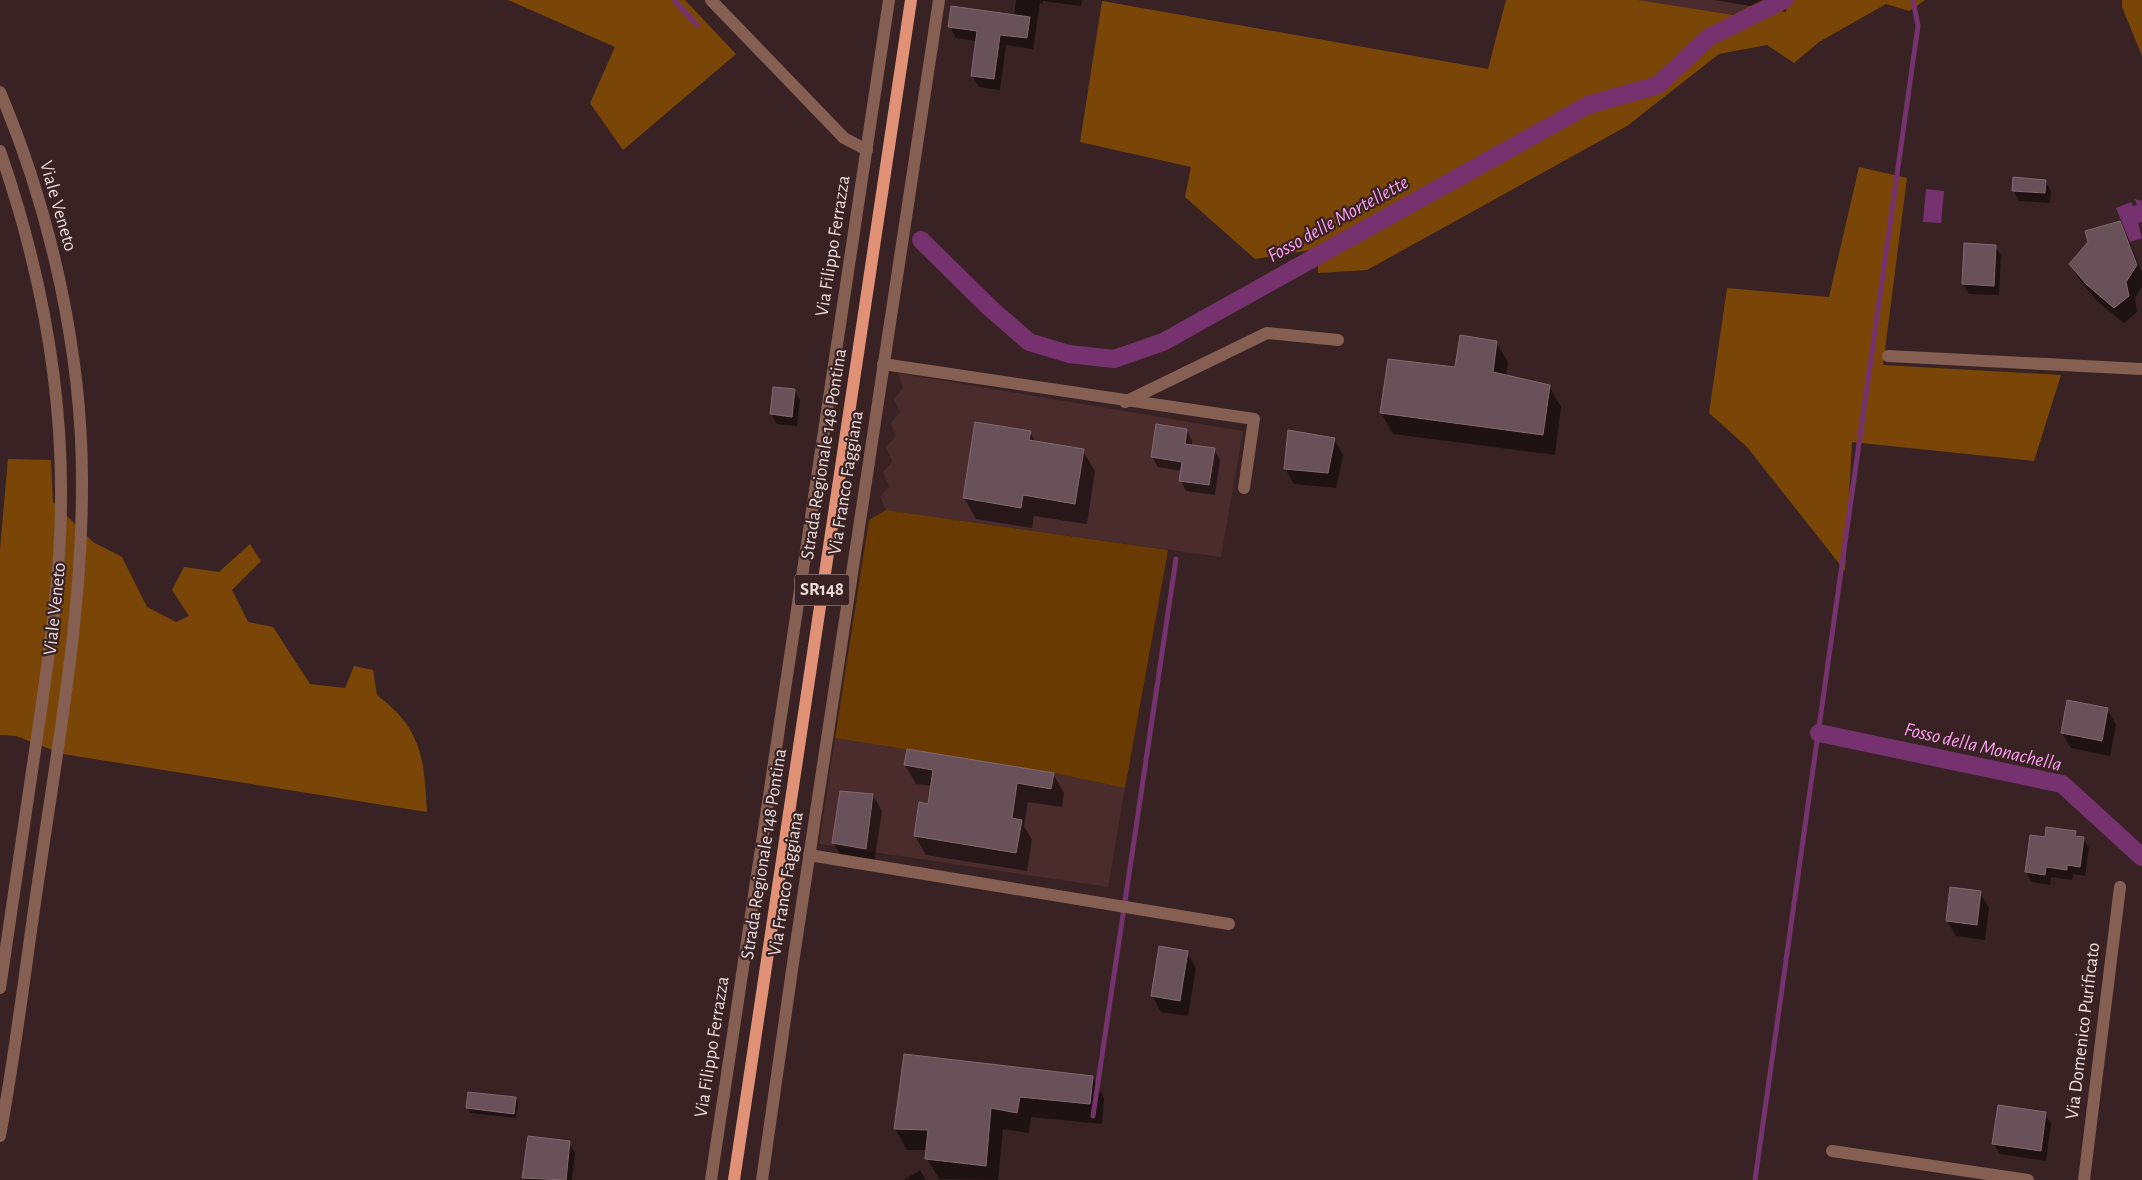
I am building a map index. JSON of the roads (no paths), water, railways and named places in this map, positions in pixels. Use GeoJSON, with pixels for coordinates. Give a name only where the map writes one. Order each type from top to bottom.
{"type":"FeatureCollection","features":[{"type":"Feature","properties":{"kind":"main road","name":"Strada Regionale 148 Pontina"},"geometry":{"type":"LineString","coordinates":[[734,1180],[911,0]]}},
{"type":"Feature","properties":{"kind":"street"},"geometry":{"type":"LineString","coordinates":[[711,0],[844,138],[867,150]]}},
{"type":"Feature","properties":{"kind":"street","name":"Via Filippo Ferrazza"},"geometry":{"type":"LineString","coordinates":[[711,1180],[889,0]]}},
{"type":"Feature","properties":{"kind":"street","name":"Via Franco Faggiana"},"geometry":{"type":"LineString","coordinates":[[762,1180],[809,855],[939,0]]}},
{"type":"Feature","properties":{"kind":"street","name":"Viale Veneto"},"geometry":{"type":"LineString","coordinates":[[0,92],[24,154],[57,275],[78,398],[82,486],[78,571],[66,684],[0,1136]]}},
{"type":"Feature","properties":{"kind":"street","name":"Viale Veneto"},"geometry":{"type":"LineString","coordinates":[[0,151],[21,217],[43,315],[56,403],[61,496],[58,565],[49,656],[0,988]]}},
{"type":"Feature","properties":{"kind":"street"},"geometry":{"type":"LineString","coordinates":[[1124,402],[1267,333],[1338,340]]}},
{"type":"Feature","properties":{"kind":"street"},"geometry":{"type":"LineString","coordinates":[[1888,356],[2142,369]]}},
{"type":"Feature","properties":{"kind":"street"},"geometry":{"type":"LineString","coordinates":[[883,364],[1124,402],[1254,420],[1244,488]]}},
{"type":"Feature","properties":{"kind":"street"},"geometry":{"type":"LineString","coordinates":[[809,855],[1229,924]]}},
{"type":"Feature","properties":{"kind":"street","name":"Via Domenico Purificato"},"geometry":{"type":"LineString","coordinates":[[2084,1180],[2120,887]]}},
{"type":"Feature","properties":{"kind":"street"},"geometry":{"type":"LineString","coordinates":[[1832,1151],[2028,1180]]}},
{"type":"Feature","properties":{"kind":"waterway","name":"Fosso delle Mortellette"},"geometry":{"type":"LineString","coordinates":[[674,0],[697,25]]}},
{"type":"Feature","properties":{"kind":"waterway","name":"Fosso delle Mortellette"},"geometry":{"type":"LineString","coordinates":[[921,240],[990,308],[1029,342],[1069,354],[1114,359],[1163,342],[1588,105],[1658,85],[1709,37],[1784,0]]}},
{"type":"Feature","properties":{"kind":"waterway"},"geometry":{"type":"LineString","coordinates":[[1755,1180],[1918,26],[1913,0]]}},
{"type":"Feature","properties":{"kind":"waterway"},"geometry":{"type":"LineString","coordinates":[[1093,1116],[1176,559]]}},
{"type":"Feature","properties":{"kind":"waterway","name":"Fosso della Monachella"},"geometry":{"type":"LineString","coordinates":[[1819,733],[2062,784],[2142,857]]}}]}
